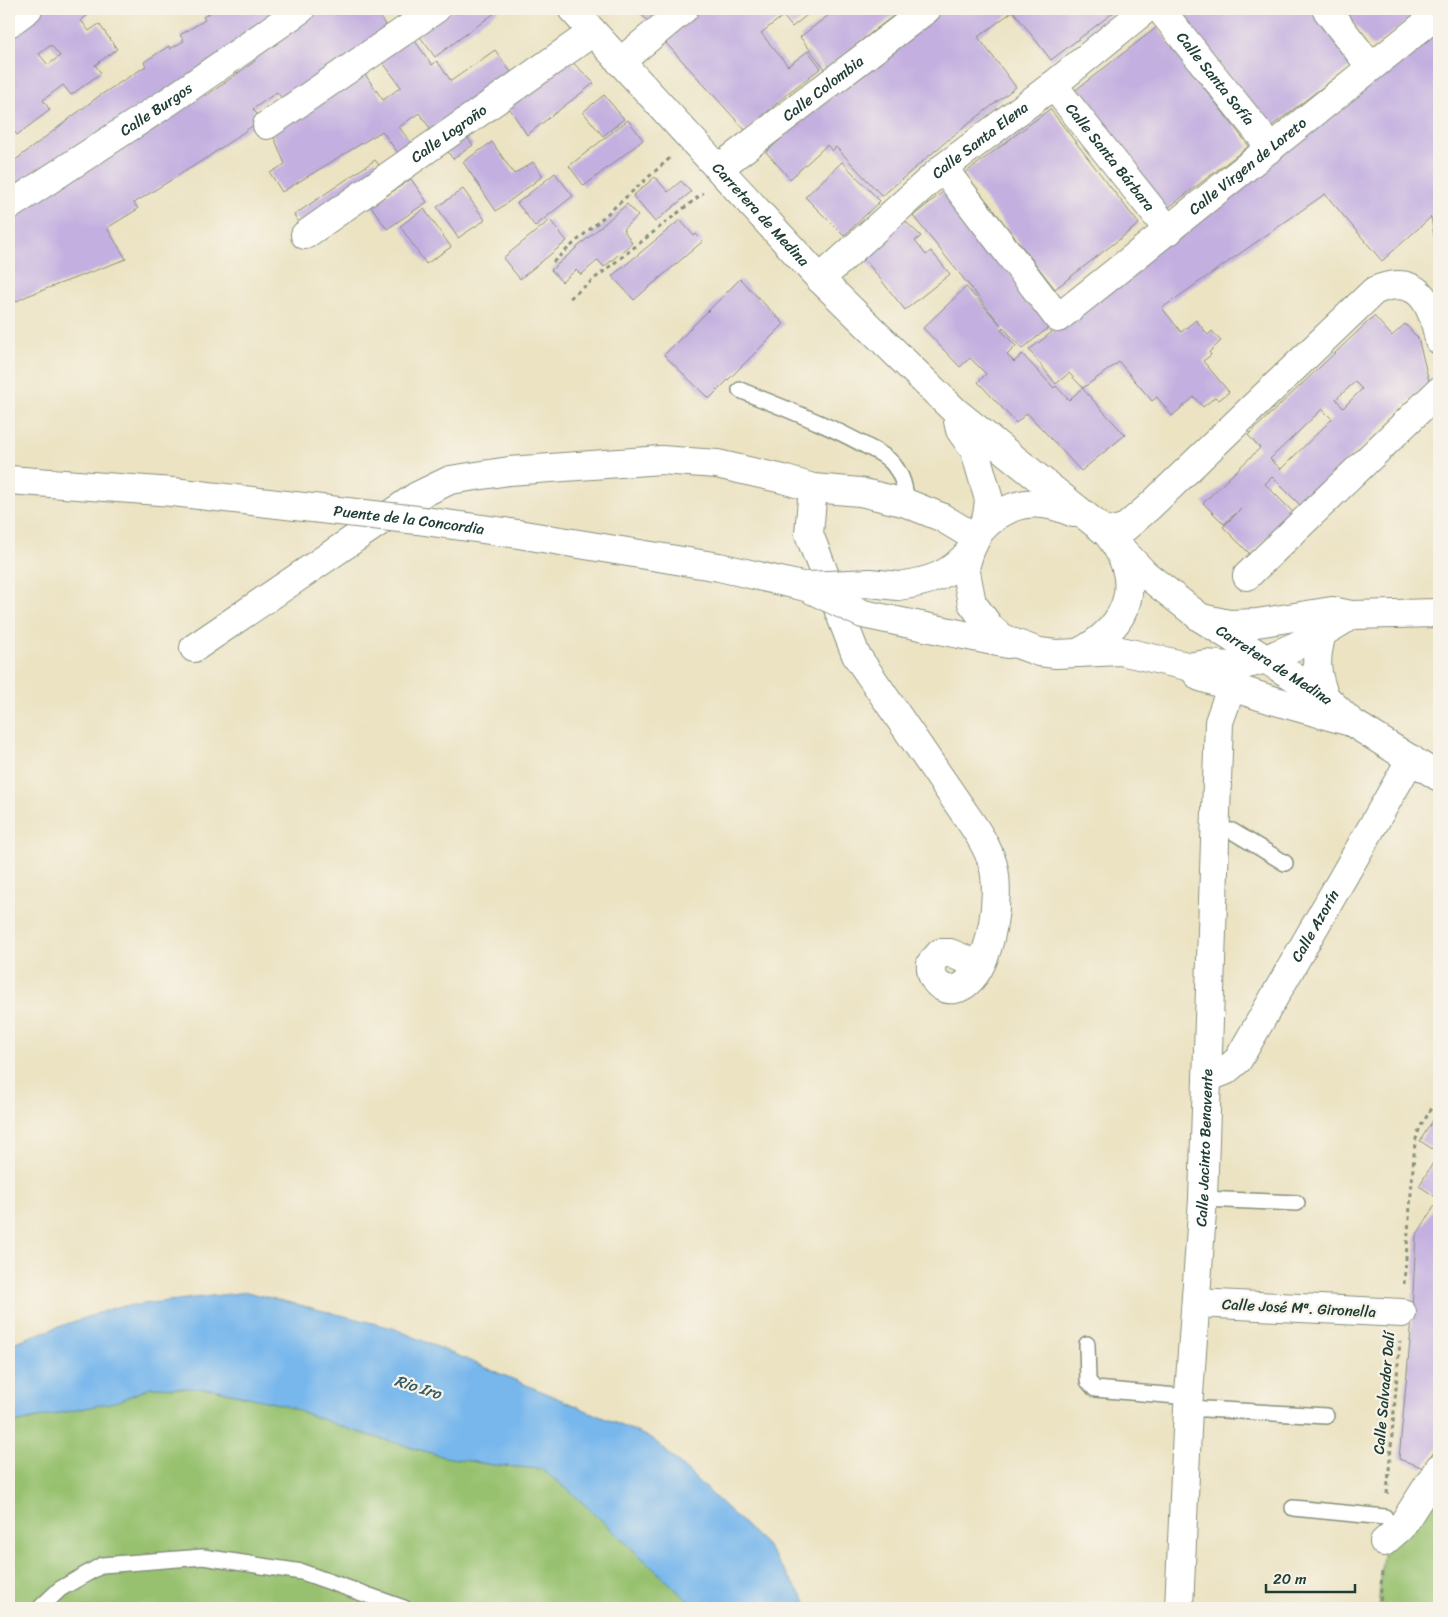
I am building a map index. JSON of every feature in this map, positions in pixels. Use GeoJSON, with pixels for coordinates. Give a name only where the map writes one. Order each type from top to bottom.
{"type":"FeatureCollection","features":[{"type":"Feature","properties":{"kind":"street"},"geometry":{"type":"LineString","coordinates":[[9,23],[28,9]]}},
{"type":"Feature","properties":{"kind":"street","name":"Calle Burgos"},"geometry":{"type":"LineString","coordinates":[[9,206],[171,100],[301,9]]}},
{"type":"Feature","properties":{"kind":"street"},"geometry":{"type":"LineString","coordinates":[[267,126],[436,9]]}},
{"type":"Feature","properties":{"kind":"street","name":"Carretera de Medina"},"geometry":{"type":"LineString","coordinates":[[572,9],[820,279],[956,412],[1106,534],[1145,574],[1201,618],[1324,697],[1351,722],[1439,777]]}},
{"type":"Feature","properties":{"kind":"street"},"geometry":{"type":"LineString","coordinates":[[620,62],[684,9]]}},
{"type":"Feature","properties":{"kind":"street","name":"Calle Colombia"},"geometry":{"type":"LineString","coordinates":[[722,172],[927,9]]}},
{"type":"Feature","properties":{"kind":"street","name":"Calle Santa Elena"},"geometry":{"type":"LineString","coordinates":[[820,279],[943,168],[1053,85],[1146,9]]}},
{"type":"Feature","properties":{"kind":"street","name":"Calle Santa Sofía"},"geometry":{"type":"LineString","coordinates":[[1160,9],[1270,148]]}},
{"type":"Feature","properties":{"kind":"street"},"geometry":{"type":"LineString","coordinates":[[1326,9],[1370,66]]}},
{"type":"Feature","properties":{"kind":"street","name":"Calle Virgen de Loreto"},"geometry":{"type":"LineString","coordinates":[[943,168],[1058,318],[1169,231],[1370,66],[1439,13]]}},
{"type":"Feature","properties":{"kind":"street","name":"Calle Logroño"},"geometry":{"type":"LineString","coordinates":[[305,235],[593,32]]}},
{"type":"Feature","properties":{"kind":"street","name":"Calle Santa Bárbara"},"geometry":{"type":"LineString","coordinates":[[1053,85],[1169,231]]}},
{"type":"Feature","properties":{"kind":"street"},"geometry":{"type":"LineString","coordinates":[[1106,534],[1126,526],[1149,507],[1374,291],[1385,286],[1398,286],[1411,288],[1422,295],[1434,317],[1439,340]]}},
{"type":"Feature","properties":{"kind":"street"},"geometry":{"type":"LineString","coordinates":[[1247,576],[1439,391]]}},
{"type":"Feature","properties":{"kind":"street"},"geometry":{"type":"LineString","coordinates":[[956,412],[960,430],[976,451],[989,500],[987,516],[975,540],[965,567],[972,603],[992,630],[1006,640],[1022,647]]}},
{"type":"Feature","properties":{"kind":"street"},"geometry":{"type":"LineString","coordinates":[[194,648],[416,496],[450,480],[510,471],[661,460],[717,464],[813,488],[860,492],[906,503],[941,518],[975,540]]}},
{"type":"Feature","properties":{"kind":"street","name":"Puente de la Concordia"},"geometry":{"type":"LineString","coordinates":[[9,480],[173,492],[417,520],[719,567],[806,586]]}},
{"type":"Feature","properties":{"kind":"street"},"geometry":{"type":"LineString","coordinates":[[813,488],[809,534],[856,655],[974,827],[986,846],[993,866],[996,887],[993,921],[987,948],[979,965]]}},
{"type":"Feature","properties":{"kind":"street"},"geometry":{"type":"LineString","coordinates":[[806,586],[870,583],[898,586],[925,582],[960,563],[975,540],[1003,510],[1018,504],[1031,503],[1066,509],[1106,534],[1130,581],[1127,600],[1120,617],[1094,645],[1078,653]]}},
{"type":"Feature","properties":{"kind":"street"},"geometry":{"type":"LineString","coordinates":[[806,586],[863,614],[1039,652],[1121,651],[1191,666],[1204,662],[1230,667],[1265,660],[1322,633],[1351,615]]}},
{"type":"Feature","properties":{"kind":"street"},"geometry":{"type":"LineString","coordinates":[[1201,618],[1229,624],[1257,623],[1332,611],[1351,615],[1439,613]]}},
{"type":"Feature","properties":{"kind":"street"},"geometry":{"type":"LineString","coordinates":[[1322,633],[1316,657],[1316,671],[1324,697]]}},
{"type":"Feature","properties":{"kind":"street"},"geometry":{"type":"LineString","coordinates":[[1191,666],[1200,677],[1231,688],[1351,722]]}},
{"type":"Feature","properties":{"kind":"street","name":"Calle Jacinto Benavente"},"geometry":{"type":"LineString","coordinates":[[1179,1608],[1188,1403],[1202,1199],[1219,722],[1231,688]]}},
{"type":"Feature","properties":{"kind":"street","name":"Calle Azorín"},"geometry":{"type":"LineString","coordinates":[[1207,1078],[1225,1071],[1238,1060],[1411,759]]}},
{"type":"Feature","properties":{"kind":"street","name":"Calle José Mª. Gironella"},"geometry":{"type":"LineString","coordinates":[[1196,1303],[1402,1313]]}},
{"type":"Feature","properties":{"kind":"street"},"geometry":{"type":"LineString","coordinates":[[1384,1530],[1402,1527],[1439,1468]]}},
{"type":"Feature","properties":{"kind":"lane"},"geometry":{"type":"LineString","coordinates":[[740,390],[845,434],[892,462],[901,474],[906,488],[906,503]]}},
{"type":"Feature","properties":{"kind":"lane"},"geometry":{"type":"LineString","coordinates":[[1215,830],[1232,831],[1285,863]]}},
{"type":"Feature","properties":{"kind":"lane"},"geometry":{"type":"LineString","coordinates":[[1202,1199],[1298,1203]]}},
{"type":"Feature","properties":{"kind":"lane"},"geometry":{"type":"LineString","coordinates":[[1087,1344],[1088,1381],[1095,1389],[1188,1403],[1326,1416]]}},
{"type":"Feature","properties":{"kind":"lane"},"geometry":{"type":"LineString","coordinates":[[1293,1508],[1384,1530]]}},
{"type":"Feature","properties":{"kind":"lane"},"geometry":{"type":"LineString","coordinates":[[40,1608],[60,1589],[102,1565],[203,1557],[302,1572],[404,1608]]}},
{"type":"Feature","properties":{"kind":"path"},"geometry":{"type":"LineString","coordinates":[[553,262],[692,139]]}},
{"type":"Feature","properties":{"kind":"path"},"geometry":{"type":"LineString","coordinates":[[570,298],[722,172]]}},
{"type":"Feature","properties":{"kind":"path","name":"Calle Salvador Dalí"},"geometry":{"type":"LineString","coordinates":[[1380,1608],[1384,1530],[1415,1142],[1420,1127],[1439,1097]]}},
{"type":"Feature","properties":{"kind":"green space"},"geometry":{"type":"Polygon","coordinates":[[[151,1387],[213,1389],[283,1405],[351,1430],[445,1457],[493,1465],[542,1469],[571,1492],[696,1608],[9,1608],[9,1424],[119,1401],[151,1387]]]}},
{"type":"Feature","properties":{"kind":"green space"},"geometry":{"type":"Polygon","coordinates":[[[1439,1460],[1439,1608],[1378,1608],[1384,1542],[1439,1460]]]}},
{"type":"Feature","properties":{"kind":"water","name":"Rio Iro"},"geometry":{"type":"Polygon","coordinates":[[[247,1292],[393,1328],[653,1439],[765,1544],[811,1608],[696,1608],[571,1492],[541,1469],[493,1465],[445,1457],[351,1430],[283,1405],[213,1389],[151,1387],[119,1401],[9,1424],[9,1344],[116,1307],[247,1292]]]}},
{"type":"Feature","properties":{"kind":"building"},"geometry":{"type":"Polygon","coordinates":[[[38,9],[88,9],[91,13],[81,20],[89,31],[99,24],[117,49],[95,65],[101,73],[71,95],[63,85],[43,100],[50,110],[17,135],[9,126],[9,31],[38,9]],[[51,45],[39,54],[48,65],[60,56],[51,45]]]}},
{"type":"Feature","properties":{"kind":"building"},"geometry":{"type":"Polygon","coordinates":[[[216,9],[291,9],[9,197],[9,165],[99,96],[146,66],[144,62],[169,46],[170,49],[184,41],[180,35],[205,20],[203,17],[216,9]]]}},
{"type":"Feature","properties":{"kind":"building"},"geometry":{"type":"Polygon","coordinates":[[[315,9],[374,9],[389,30],[285,103],[277,92],[253,109],[261,120],[208,157],[134,203],[138,209],[107,228],[126,259],[27,296],[9,305],[9,216],[199,87],[206,96],[255,61],[251,54],[315,9]]]}},
{"type":"Feature","properties":{"kind":"building"},"geometry":{"type":"Polygon","coordinates":[[[393,9],[422,9],[403,23],[393,9]]]}},
{"type":"Feature","properties":{"kind":"building"},"geometry":{"type":"Polygon","coordinates":[[[452,9],[500,9],[435,57],[418,34],[452,9]]]}},
{"type":"Feature","properties":{"kind":"building"},"geometry":{"type":"Polygon","coordinates":[[[635,9],[670,9],[651,24],[635,9]]]}},
{"type":"Feature","properties":{"kind":"building"},"geometry":{"type":"Polygon","coordinates":[[[701,9],[802,9],[807,15],[792,27],[783,16],[761,33],[788,66],[808,51],[821,68],[788,93],[746,131],[665,42],[701,9]]]}},
{"type":"Feature","properties":{"kind":"building"},"geometry":{"type":"Polygon","coordinates":[[[832,9],[902,9],[825,69],[800,37],[834,11],[832,9]]]}},
{"type":"Feature","properties":{"kind":"building"},"geometry":{"type":"Polygon","coordinates":[[[946,9],[1118,9],[1051,60],[1013,11],[978,37],[1016,87],[949,139],[882,196],[836,147],[832,151],[827,145],[790,179],[766,152],[804,119],[946,9]]]}},
{"type":"Feature","properties":{"kind":"building"},"geometry":{"type":"Polygon","coordinates":[[[1182,9],[1311,9],[1353,64],[1269,128],[1179,11],[1182,9]]]}},
{"type":"Feature","properties":{"kind":"building"},"geometry":{"type":"Polygon","coordinates":[[[1343,9],[1423,9],[1373,47],[1343,9]]]}},
{"type":"Feature","properties":{"kind":"building"},"geometry":{"type":"Polygon","coordinates":[[[1157,27],[1249,146],[1164,211],[1073,92],[1157,27]]]}},
{"type":"Feature","properties":{"kind":"building"},"geometry":{"type":"Polygon","coordinates":[[[1439,28],[1439,245],[1436,248],[1431,217],[1382,261],[1325,194],[1162,308],[1181,332],[1196,320],[1208,335],[1212,331],[1221,341],[1209,352],[1211,355],[1203,361],[1229,392],[1219,400],[1215,397],[1203,407],[1194,397],[1172,416],[1157,397],[1152,401],[1119,362],[1083,388],[1069,373],[1056,384],[1029,350],[1439,28]]]}},
{"type":"Feature","properties":{"kind":"building"},"geometry":{"type":"Polygon","coordinates":[[[412,37],[432,65],[437,61],[451,81],[495,50],[517,81],[437,138],[419,113],[399,127],[417,151],[403,160],[382,131],[282,192],[270,173],[285,164],[271,130],[362,70],[383,100],[401,87],[381,60],[412,37]]]}},
{"type":"Feature","properties":{"kind":"building"},"geometry":{"type":"Polygon","coordinates":[[[567,57],[594,83],[527,135],[504,100],[567,57]]]}},
{"type":"Feature","properties":{"kind":"building"},"geometry":{"type":"Polygon","coordinates":[[[604,95],[624,119],[603,136],[583,112],[604,95]]]}},
{"type":"Feature","properties":{"kind":"building"},"geometry":{"type":"Polygon","coordinates":[[[1050,109],[1139,224],[1055,289],[965,173],[1050,109]]]}},
{"type":"Feature","properties":{"kind":"building"},"geometry":{"type":"Polygon","coordinates":[[[628,120],[643,140],[584,186],[569,166],[628,120]]]}},
{"type":"Feature","properties":{"kind":"building"},"geometry":{"type":"Polygon","coordinates":[[[463,132],[473,145],[453,159],[443,145],[463,132]]]}},
{"type":"Feature","properties":{"kind":"building"},"geometry":{"type":"Polygon","coordinates":[[[492,142],[514,174],[533,162],[543,176],[496,211],[463,162],[492,142]]]}},
{"type":"Feature","properties":{"kind":"building"},"geometry":{"type":"Polygon","coordinates":[[[375,160],[386,174],[304,230],[294,215],[375,160]]]}},
{"type":"Feature","properties":{"kind":"building"},"geometry":{"type":"Polygon","coordinates":[[[842,162],[880,201],[844,236],[805,197],[842,162]]]}},
{"type":"Feature","properties":{"kind":"building"},"geometry":{"type":"Polygon","coordinates":[[[555,173],[573,196],[535,226],[517,203],[555,173]]]}},
{"type":"Feature","properties":{"kind":"building"},"geometry":{"type":"Polygon","coordinates":[[[655,177],[668,192],[681,181],[691,192],[655,222],[633,196],[655,177]]]}},
{"type":"Feature","properties":{"kind":"building"},"geometry":{"type":"Polygon","coordinates":[[[411,179],[427,202],[387,229],[371,206],[411,179]]]}},
{"type":"Feature","properties":{"kind":"building"},"geometry":{"type":"Polygon","coordinates":[[[463,189],[485,220],[458,238],[437,207],[463,189]]]}},
{"type":"Feature","properties":{"kind":"building"},"geometry":{"type":"Polygon","coordinates":[[[944,191],[1052,325],[1022,349],[1003,327],[1001,330],[1016,346],[1007,355],[1014,362],[1022,354],[1054,388],[1056,386],[1069,400],[1082,388],[1125,435],[1081,471],[1027,413],[1016,423],[978,382],[986,374],[970,358],[960,367],[923,328],[966,287],[1001,325],[913,216],[944,191]]]}},
{"type":"Feature","properties":{"kind":"building"},"geometry":{"type":"Polygon","coordinates":[[[627,204],[638,216],[623,229],[632,243],[604,267],[598,260],[581,275],[576,270],[562,282],[551,270],[627,204]]]}},
{"type":"Feature","properties":{"kind":"building"},"geometry":{"type":"Polygon","coordinates":[[[424,209],[451,247],[426,264],[400,226],[424,209]]]}},
{"type":"Feature","properties":{"kind":"building"},"geometry":{"type":"Polygon","coordinates":[[[550,220],[567,241],[520,279],[503,258],[550,220]]]}},
{"type":"Feature","properties":{"kind":"building"},"geometry":{"type":"Polygon","coordinates":[[[680,220],[694,236],[696,234],[703,241],[634,300],[612,276],[680,220]]]}},
{"type":"Feature","properties":{"kind":"building"},"geometry":{"type":"Polygon","coordinates":[[[905,221],[921,236],[915,241],[926,255],[931,251],[950,274],[905,310],[861,255],[905,221]]]}},
{"type":"Feature","properties":{"kind":"building"},"geometry":{"type":"Polygon","coordinates":[[[740,279],[784,324],[709,399],[664,355],[740,279]]]}},
{"type":"Feature","properties":{"kind":"building"},"geometry":{"type":"Polygon","coordinates":[[[1374,316],[1392,336],[1405,324],[1418,338],[1429,381],[1300,505],[1272,477],[1265,484],[1293,512],[1250,554],[1223,527],[1241,509],[1224,524],[1203,503],[1260,448],[1248,435],[1374,316]],[[1355,382],[1336,399],[1343,408],[1362,389],[1355,382]],[[1322,409],[1270,459],[1281,469],[1332,419],[1322,409]]]}},
{"type":"Feature","properties":{"kind":"building"},"geometry":{"type":"Polygon","coordinates":[[[1439,1110],[1439,1153],[1420,1141],[1439,1110]]]}},
{"type":"Feature","properties":{"kind":"building"},"geometry":{"type":"Polygon","coordinates":[[[1439,1153],[1439,1199],[1419,1186],[1439,1153]]]}},
{"type":"Feature","properties":{"kind":"building"},"geometry":{"type":"Polygon","coordinates":[[[1439,1199],[1439,1444],[1424,1468],[1399,1459],[1411,1330],[1416,1236],[1439,1199]]]}}]}
